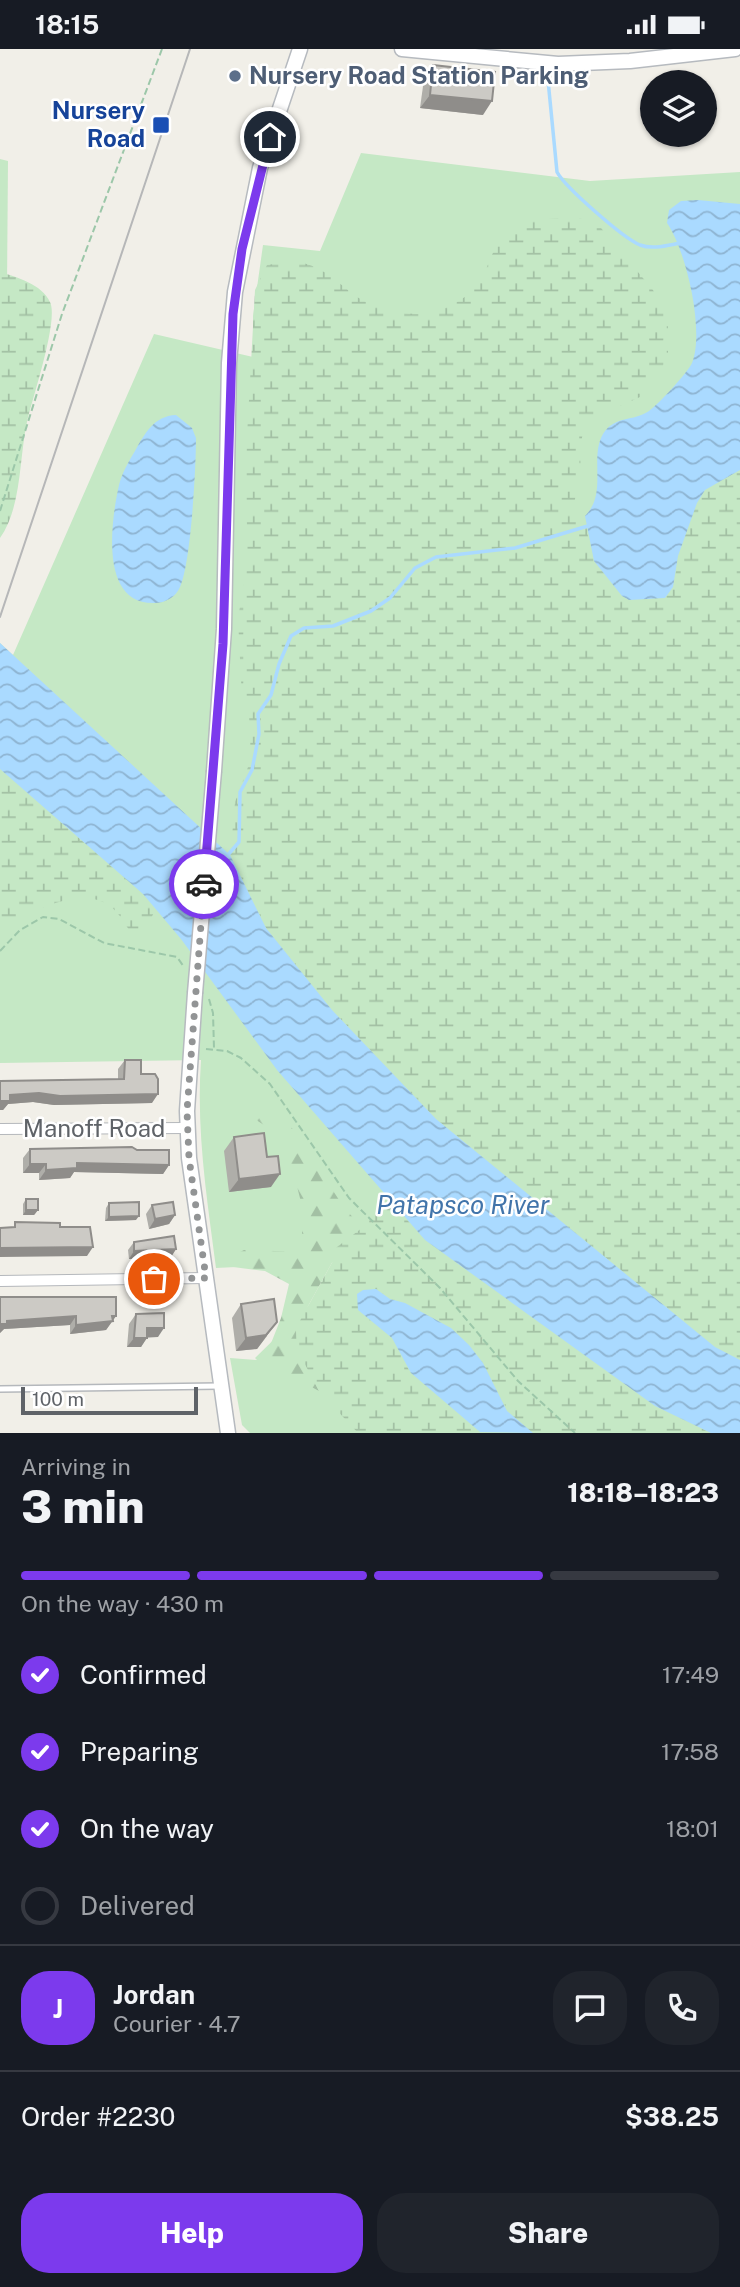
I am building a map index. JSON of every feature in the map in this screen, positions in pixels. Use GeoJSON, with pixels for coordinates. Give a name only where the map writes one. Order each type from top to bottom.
{"type":"FeatureCollection","features":[{"type":"Feature","properties":{"kind":"main road"},"geometry":{"type":"LineString","coordinates":[[228,1433],[187,1128],[190,1050],[200,993],[225,620],[229,363],[235,292],[260,168],[300,49]]}},
{"type":"Feature","properties":{"kind":"main road"},"geometry":{"type":"LineString","coordinates":[[402,49],[558,64],[630,61],[735,49]]}},
{"type":"Feature","properties":{"kind":"street","name":"Manoff Road"},"geometry":{"type":"LineString","coordinates":[[0,1129],[187,1128]]}},
{"type":"Feature","properties":{"kind":"street"},"geometry":{"type":"LineString","coordinates":[[0,1280],[206,1278]]}},
{"type":"Feature","properties":{"kind":"lane"},"geometry":{"type":"LineString","coordinates":[[0,1389],[222,1386]]}},
{"type":"Feature","properties":{"kind":"path"},"geometry":{"type":"LineString","coordinates":[[0,511],[62,314],[162,49]]}},
{"type":"Feature","properties":{"kind":"path"},"geometry":{"type":"LineString","coordinates":[[154,124],[166,128]]}},
{"type":"Feature","properties":{"kind":"path"},"geometry":{"type":"LineString","coordinates":[[0,951],[20,929],[43,917],[60,919],[104,943],[177,957],[191,975]]}},
{"type":"Feature","properties":{"kind":"path"},"geometry":{"type":"LineString","coordinates":[[200,993],[211,1002],[214,1050]]}},
{"type":"Feature","properties":{"kind":"path"},"geometry":{"type":"LineString","coordinates":[[190,1050],[227,1051],[241,1058],[270,1084],[349,1198],[440,1288],[518,1381],[575,1433]]}},
{"type":"Feature","properties":{"kind":"green space"},"geometry":{"type":"Polygon","coordinates":[[[361,153],[590,181],[740,172],[740,1433],[250,1433],[242,1425],[230,1358],[257,1360],[255,1358],[354,1261],[216,1268],[201,1139],[201,1060],[0,1063],[0,643],[13,655],[154,334],[253,357],[253,316],[263,245],[320,251],[361,153]]]}},
{"type":"Feature","properties":{"kind":"green space"},"geometry":{"type":"Polygon","coordinates":[[[0,159],[8,161],[7,287],[0,373],[0,159]]]}},
{"type":"Feature","properties":{"kind":"green space"},"geometry":{"type":"Polygon","coordinates":[[[574,217],[596,222],[653,290],[668,322],[668,359],[640,397],[602,414],[583,432],[580,449],[581,475],[570,519],[585,516],[589,544],[673,587],[685,534],[700,496],[740,470],[740,1360],[715,1347],[436,1119],[332,1010],[266,928],[230,855],[222,848],[232,837],[235,802],[251,759],[249,714],[242,700],[238,618],[248,561],[245,473],[255,290],[267,265],[294,262],[307,264],[328,274],[369,303],[399,312],[429,313],[451,305],[473,291],[482,279],[497,246],[518,226],[534,221],[574,217]]]}},
{"type":"Feature","properties":{"kind":"green space"},"geometry":{"type":"Polygon","coordinates":[[[0,272],[41,290],[50,302],[52,311],[44,360],[27,422],[16,497],[7,526],[0,538],[0,272]]]}},
{"type":"Feature","properties":{"kind":"green space"},"geometry":{"type":"Polygon","coordinates":[[[0,769],[143,894],[156,909],[140,938],[134,936],[110,906],[83,898],[54,904],[0,923],[0,769]]]}},
{"type":"Feature","properties":{"kind":"green space"},"geometry":{"type":"Polygon","coordinates":[[[251,1099],[288,1122],[343,1206],[362,1228],[333,1250],[334,1259],[296,1328],[297,1349],[319,1391],[264,1361],[281,1318],[289,1284],[265,1271],[233,1267],[224,1260],[244,1250],[302,1252],[302,1206],[285,1139],[247,1114],[251,1099]]]}},
{"type":"Feature","properties":{"kind":"green space"},"geometry":{"type":"Polygon","coordinates":[[[393,1204],[425,1240],[542,1327],[655,1406],[711,1433],[535,1433],[525,1428],[507,1408],[477,1355],[461,1336],[376,1289],[363,1292],[358,1310],[392,1338],[411,1374],[458,1416],[482,1433],[358,1433],[319,1391],[297,1349],[296,1328],[334,1259],[333,1250],[362,1228],[370,1208],[393,1204]]]}},
{"type":"Feature","properties":{"kind":"water"},"geometry":{"type":"Polygon","coordinates":[[[681,201],[740,204],[740,470],[705,490],[697,503],[678,556],[673,587],[665,598],[629,600],[622,596],[594,561],[585,516],[596,497],[599,443],[603,434],[619,421],[649,411],[692,363],[696,331],[692,291],[681,252],[667,223],[669,210],[681,201]]]}},
{"type":"Feature","properties":{"kind":"water"},"geometry":{"type":"Polygon","coordinates":[[[176,415],[192,428],[196,438],[190,537],[184,575],[178,591],[170,599],[155,603],[137,600],[125,590],[117,576],[113,558],[113,519],[120,481],[143,438],[156,422],[176,415]]]}},
{"type":"Feature","properties":{"kind":"water","name":"Patapsco River"},"geometry":{"type":"Polygon","coordinates":[[[0,643],[230,855],[266,928],[332,1010],[436,1119],[715,1347],[740,1360],[740,1433],[711,1433],[655,1406],[425,1240],[277,1070],[181,939],[143,894],[0,769],[0,643]]]}},
{"type":"Feature","properties":{"kind":"water"},"geometry":{"type":"Polygon","coordinates":[[[376,1289],[390,1299],[405,1303],[451,1328],[483,1363],[507,1411],[533,1433],[480,1432],[411,1373],[392,1338],[358,1310],[357,1294],[363,1290],[376,1289]]]}},
{"type":"Feature","properties":{"kind":"building"},"geometry":{"type":"Polygon","coordinates":[[[433,65],[495,72],[492,101],[430,95],[433,65]]]}},
{"type":"Feature","properties":{"kind":"building"},"geometry":{"type":"Polygon","coordinates":[[[125,1060],[141,1060],[141,1074],[155,1074],[158,1079],[158,1094],[60,1096],[39,1093],[10,1095],[10,1101],[0,1101],[0,1081],[124,1079],[125,1060]]]}},
{"type":"Feature","properties":{"kind":"building"},"geometry":{"type":"Polygon","coordinates":[[[264,1133],[267,1157],[278,1156],[280,1174],[239,1179],[234,1137],[264,1133]]]}},
{"type":"Feature","properties":{"kind":"building"},"geometry":{"type":"Polygon","coordinates":[[[132,1147],[137,1150],[169,1150],[169,1165],[77,1163],[77,1168],[46,1170],[46,1164],[30,1164],[30,1149],[132,1147]]]}},
{"type":"Feature","properties":{"kind":"building"},"geometry":{"type":"Polygon","coordinates":[[[26,1199],[38,1199],[38,1210],[26,1210],[26,1199]]]}},
{"type":"Feature","properties":{"kind":"building"},"geometry":{"type":"Polygon","coordinates":[[[139,1202],[139,1216],[109,1217],[109,1203],[139,1202]]]}},
{"type":"Feature","properties":{"kind":"building"},"geometry":{"type":"Polygon","coordinates":[[[173,1202],[175,1215],[155,1219],[152,1205],[173,1202]]]}},
{"type":"Feature","properties":{"kind":"building"},"geometry":{"type":"Polygon","coordinates":[[[15,1222],[90,1227],[93,1247],[0,1248],[0,1228],[15,1227],[15,1222]]]}},
{"type":"Feature","properties":{"kind":"building"},"geometry":{"type":"Polygon","coordinates":[[[174,1236],[176,1249],[134,1251],[134,1242],[174,1236]]]}},
{"type":"Feature","properties":{"kind":"building"},"geometry":{"type":"Polygon","coordinates":[[[0,1297],[116,1297],[116,1316],[112,1316],[113,1321],[76,1325],[76,1316],[7,1321],[7,1324],[0,1324],[0,1297]]]}},
{"type":"Feature","properties":{"kind":"building"},"geometry":{"type":"Polygon","coordinates":[[[274,1299],[277,1322],[266,1335],[246,1338],[241,1304],[274,1299]]]}},
{"type":"Feature","properties":{"kind":"building"},"geometry":{"type":"Polygon","coordinates":[[[164,1313],[164,1328],[147,1328],[147,1338],[134,1338],[136,1314],[164,1313]]]}},
{"type":"Feature","properties":{"kind":"waterway"},"geometry":{"type":"LineString","coordinates":[[548,80],[557,172],[562,179],[608,223],[640,245],[656,247],[684,242]]}},
{"type":"Feature","properties":{"kind":"waterway"},"geometry":{"type":"LineString","coordinates":[[227,856],[239,842],[240,792],[252,770],[259,734],[258,714],[271,695],[279,664],[291,636],[304,628],[333,626],[371,611],[390,598],[415,568],[436,557],[515,548],[591,525]]}},
{"type":"Feature","properties":{"kind":"tram line"},"geometry":{"type":"LineString","coordinates":[[0,617],[190,49]]}},
{"type":"Feature","properties":{"kind":"way so far"},"geometry":{"type":"LineString","coordinates":[[154,1279],[206,1278],[187,1128],[204,884]]}},
{"type":"Feature","properties":{"kind":"place","name":"Nursery Road Station Parking"},"geometry":{"type":"Point","coordinates":[235,76]}},
{"type":"Feature","properties":{"kind":"place","name":"Nursery Road"},"geometry":{"type":"Point","coordinates":[161,125]}},
{"type":"Feature","properties":{"kind":"route"},"geometry":{"type":"LineString","coordinates":[[204,884],[221,687],[226,576],[229,363],[233,314],[238,268],[260,168],[270,137]]}}]}
